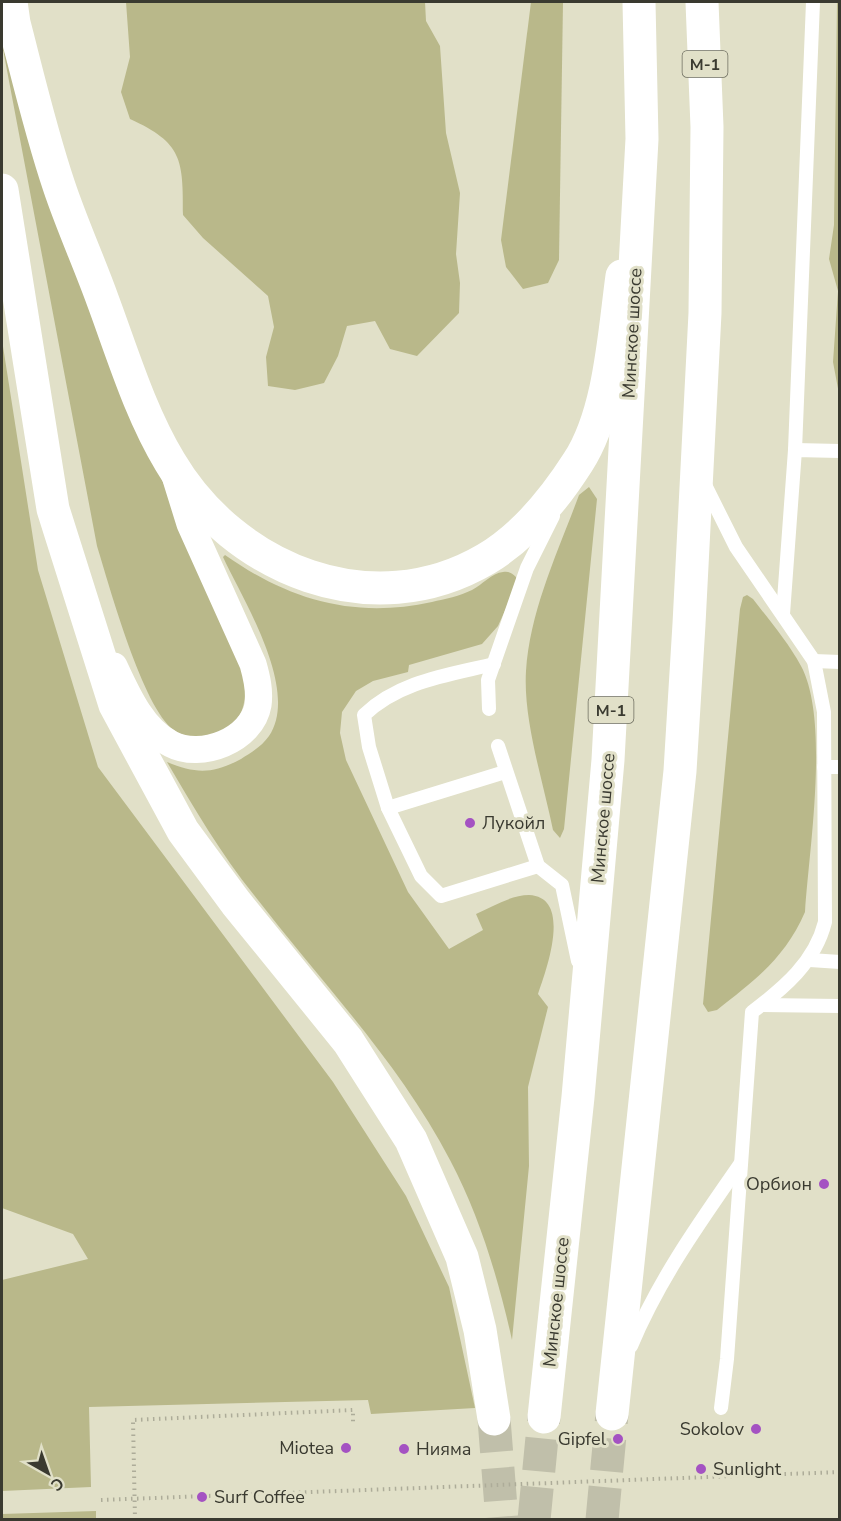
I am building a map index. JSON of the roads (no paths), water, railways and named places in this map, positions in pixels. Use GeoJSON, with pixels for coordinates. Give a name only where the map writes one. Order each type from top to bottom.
{"type":"FeatureCollection","features":[{"type":"Feature","properties":{"kind":"main road"},"geometry":{"type":"LineString","coordinates":[[11,2],[14,23],[58,186],[122,357],[170,463],[220,524],[258,552],[294,572],[334,584],[371,589],[406,588],[446,577],[486,558],[521,531],[551,499],[580,460],[604,400],[642,139]]}},
{"type":"Feature","properties":{"kind":"main road","name":"Минское шоссе"},"geometry":{"type":"LineString","coordinates":[[544,1417],[578,1097],[608,760],[642,139],[639,2]]}},
{"type":"Feature","properties":{"kind":"main road","name":"М-1"},"geometry":{"type":"LineString","coordinates":[[612,1414],[680,771],[705,313],[707,127],[702,2]]}},
{"type":"Feature","properties":{"kind":"main road"},"geometry":{"type":"LineString","coordinates":[[707,127],[716,2]]}},
{"type":"Feature","properties":{"kind":"main road"},"geometry":{"type":"LineString","coordinates":[[2,190],[53,509],[115,705],[183,831],[236,903],[348,1041],[411,1140],[462,1257],[480,1330],[494,1419]]}},
{"type":"Feature","properties":{"kind":"street"},"geometry":{"type":"LineString","coordinates":[[76,584],[123,686],[140,715],[158,735],[172,745],[181,747],[214,747],[232,739],[248,726],[258,708],[259,688],[253,664],[190,524],[170,463]]}},
{"type":"Feature","properties":{"kind":"lane"},"geometry":{"type":"LineString","coordinates":[[783,614],[795,450],[813,2]]}},
{"type":"Feature","properties":{"kind":"lane"},"geometry":{"type":"LineString","coordinates":[[795,450],[840,451]]}},
{"type":"Feature","properties":{"kind":"lane"},"geometry":{"type":"LineString","coordinates":[[489,709],[488,680],[527,568],[580,460]]}},
{"type":"Feature","properties":{"kind":"lane"},"geometry":{"type":"LineString","coordinates":[[696,465],[736,547],[814,661],[824,712],[825,922],[820,940],[810,960],[757,1009],[741,1163],[727,1359],[721,1408]]}},
{"type":"Feature","properties":{"kind":"lane"},"geometry":{"type":"LineString","coordinates":[[814,661],[840,662]]}},
{"type":"Feature","properties":{"kind":"lane"},"geometry":{"type":"LineString","coordinates":[[494,664],[401,688],[380,699],[364,715],[369,747],[388,808],[421,876],[441,896],[538,866]]}},
{"type":"Feature","properties":{"kind":"lane"},"geometry":{"type":"LineString","coordinates":[[498,746],[538,866],[562,885],[578,957],[578,1097]]}},
{"type":"Feature","properties":{"kind":"lane"},"geometry":{"type":"LineString","coordinates":[[824,767],[840,767]]}},
{"type":"Feature","properties":{"kind":"lane"},"geometry":{"type":"LineString","coordinates":[[388,808],[505,772]]}},
{"type":"Feature","properties":{"kind":"lane"},"geometry":{"type":"LineString","coordinates":[[825,891],[840,892]]}},
{"type":"Feature","properties":{"kind":"lane"},"geometry":{"type":"LineString","coordinates":[[810,960],[840,962]]}},
{"type":"Feature","properties":{"kind":"lane"},"geometry":{"type":"LineString","coordinates":[[757,1009],[840,1006]]}},
{"type":"Feature","properties":{"kind":"lane"},"geometry":{"type":"LineString","coordinates":[[616,1381],[650,1300],[741,1163]]}},
{"type":"Feature","properties":{"kind":"tunnel"},"geometry":{"type":"LineString","coordinates":[[602,1520],[612,1414]]}},
{"type":"Feature","properties":{"kind":"tunnel"},"geometry":{"type":"LineString","coordinates":[[534,1520],[544,1417]]}},
{"type":"Feature","properties":{"kind":"tunnel"},"geometry":{"type":"LineString","coordinates":[[494,1419],[502,1520]]}},
{"type":"Feature","properties":{"kind":"place","name":"Лукойл"},"geometry":{"type":"Point","coordinates":[470,823]}},
{"type":"Feature","properties":{"kind":"place","name":"Орбион"},"geometry":{"type":"Point","coordinates":[824,1184]}},
{"type":"Feature","properties":{"kind":"place","name":"Sokolov"},"geometry":{"type":"Point","coordinates":[756,1429]}},
{"type":"Feature","properties":{"kind":"place","name":"Gipfel"},"geometry":{"type":"Point","coordinates":[618,1439]}},
{"type":"Feature","properties":{"kind":"place","name":"Miotea"},"geometry":{"type":"Point","coordinates":[346,1448]}},
{"type":"Feature","properties":{"kind":"place","name":"Нияма"},"geometry":{"type":"Point","coordinates":[404,1449]}},
{"type":"Feature","properties":{"kind":"place","name":"Sunlight"},"geometry":{"type":"Point","coordinates":[701,1469]}},
{"type":"Feature","properties":{"kind":"place","name":"Surf Coffee"},"geometry":{"type":"Point","coordinates":[202,1497]}}]}
